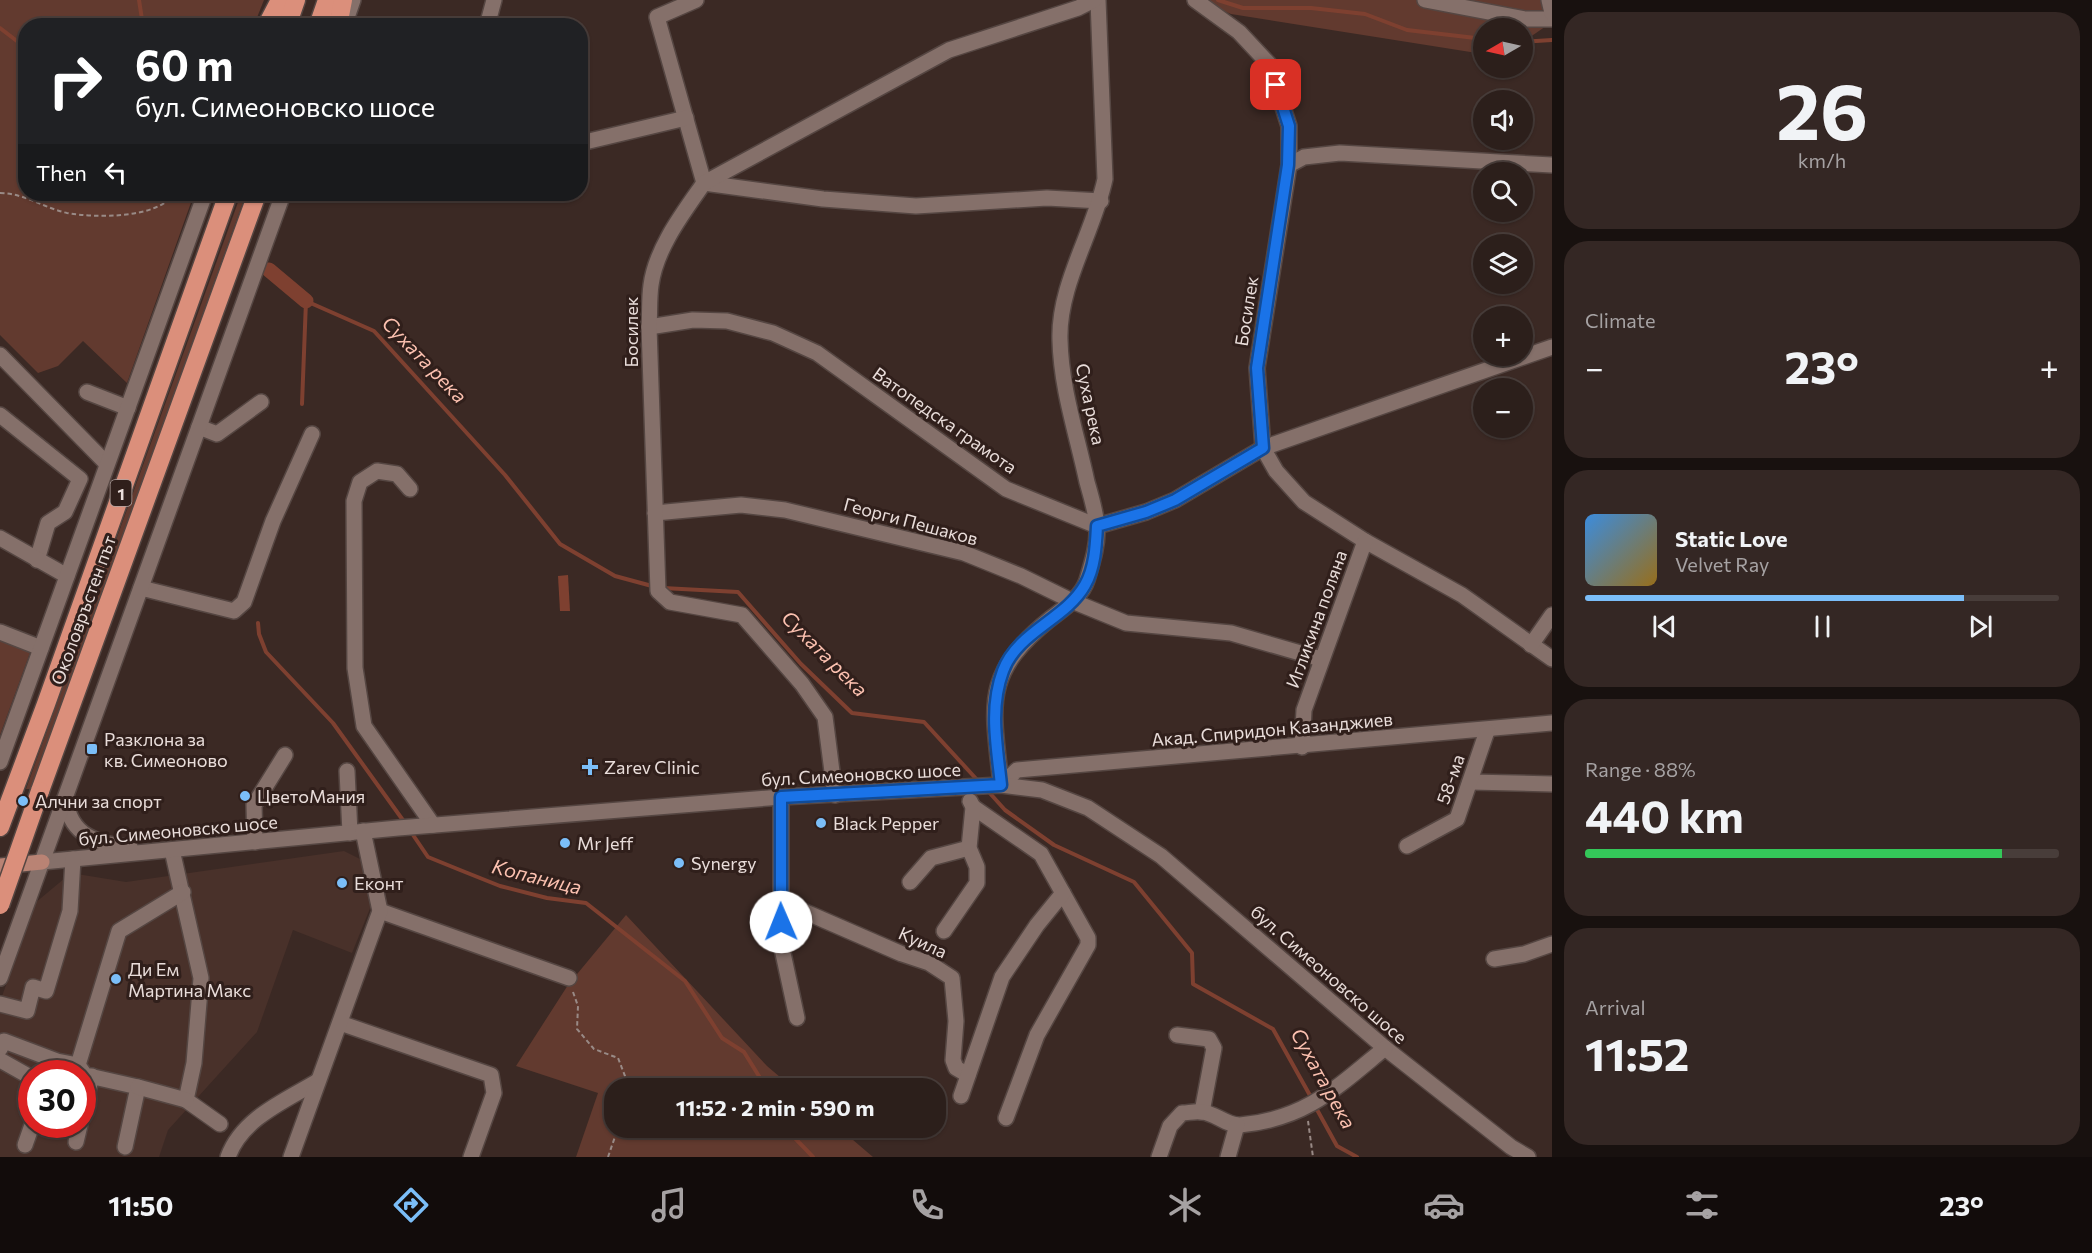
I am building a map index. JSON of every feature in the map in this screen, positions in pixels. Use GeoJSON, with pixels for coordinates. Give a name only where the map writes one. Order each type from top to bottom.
{"type":"FeatureCollection","features":[{"type":"Feature","properties":{"kind":"highway"},"geometry":{"type":"LineString","coordinates":[[270,18],[278,0]]}},
{"type":"Feature","properties":{"kind":"highway"},"geometry":{"type":"LineString","coordinates":[[290,18],[296,0]]}},
{"type":"Feature","properties":{"kind":"highway"},"geometry":{"type":"LineString","coordinates":[[321,18],[327,0]]}},
{"type":"Feature","properties":{"kind":"highway"},"geometry":{"type":"LineString","coordinates":[[340,18],[343,0]]}},
{"type":"Feature","properties":{"kind":"highway","name":"Околовръстен път"},"geometry":{"type":"LineString","coordinates":[[0,826],[46,704],[225,201]]}},
{"type":"Feature","properties":{"kind":"highway","name":"Околовръстен път"},"geometry":{"type":"LineString","coordinates":[[0,905],[255,201]]}},
{"type":"Feature","properties":{"kind":"main road","name":"бул. Симеоновско шосе"},"geometry":{"type":"LineString","coordinates":[[0,866],[42,862]]}},
{"type":"Feature","properties":{"kind":"street"},"geometry":{"type":"LineString","coordinates":[[347,18],[353,0]]}},
{"type":"Feature","properties":{"kind":"street"},"geometry":{"type":"LineString","coordinates":[[489,18],[494,0]]}},
{"type":"Feature","properties":{"kind":"street"},"geometry":{"type":"LineString","coordinates":[[696,0],[657,17],[704,183],[823,199],[916,206],[1047,198],[1101,201]]}},
{"type":"Feature","properties":{"kind":"street","name":"Босилек"},"geometry":{"type":"LineString","coordinates":[[835,795],[825,717],[802,684],[742,615],[670,602],[658,585],[650,327],[651,284],[663,249],[704,183],[949,50],[1096,0]]}},
{"type":"Feature","properties":{"kind":"street","name":"Суха река"},"geometry":{"type":"LineString","coordinates":[[1001,785],[993,707],[1003,668],[1026,639],[1072,602],[1086,584],[1095,553],[1097,526],[1063,381],[1059,337],[1067,294],[1101,201],[1105,178],[1096,0]]}},
{"type":"Feature","properties":{"kind":"street","name":"Босилек"},"geometry":{"type":"LineString","coordinates":[[1195,0],[1239,32],[1269,64],[1289,126],[1288,165],[1257,368],[1263,448],[1276,471],[1304,502],[1365,541],[1462,596],[1552,659]]}},
{"type":"Feature","properties":{"kind":"street"},"geometry":{"type":"LineString","coordinates":[[1425,0],[1525,19],[1552,19]]}},
{"type":"Feature","properties":{"kind":"street"},"geometry":{"type":"LineString","coordinates":[[1549,0],[1552,13]]}},
{"type":"Feature","properties":{"kind":"street"},"geometry":{"type":"LineString","coordinates":[[588,141],[686,118]]}},
{"type":"Feature","properties":{"kind":"street"},"geometry":{"type":"LineString","coordinates":[[1288,165],[1304,157],[1340,153],[1552,165]]}},
{"type":"Feature","properties":{"kind":"street"},"geometry":{"type":"LineString","coordinates":[[0,762],[202,201]]}},
{"type":"Feature","properties":{"kind":"street"},"geometry":{"type":"LineString","coordinates":[[0,978],[280,201]]}},
{"type":"Feature","properties":{"kind":"street","name":"Ватопедска грамота"},"geometry":{"type":"LineString","coordinates":[[650,327],[693,320],[727,321],[784,338],[817,353],[1006,489],[1097,526]]}},
{"type":"Feature","properties":{"kind":"street"},"geometry":{"type":"LineString","coordinates":[[1097,526],[1146,512],[1175,500],[1263,448],[1552,347]]}},
{"type":"Feature","properties":{"kind":"street"},"geometry":{"type":"LineString","coordinates":[[0,355],[107,464]]}},
{"type":"Feature","properties":{"kind":"street"},"geometry":{"type":"LineString","coordinates":[[87,392],[128,408]]}},
{"type":"Feature","properties":{"kind":"street"},"geometry":{"type":"LineString","coordinates":[[199,427],[217,434],[261,402]]}},
{"type":"Feature","properties":{"kind":"street"},"geometry":{"type":"LineString","coordinates":[[0,415],[80,479],[64,512],[48,523],[37,560]]}},
{"type":"Feature","properties":{"kind":"street"},"geometry":{"type":"LineString","coordinates":[[141,588],[234,611],[244,602],[273,521],[312,434]]}},
{"type":"Feature","properties":{"kind":"street"},"geometry":{"type":"LineString","coordinates":[[410,489],[397,474],[377,471],[360,482],[354,501],[355,668],[364,726],[425,826]]}},
{"type":"Feature","properties":{"kind":"street","name":"Георги Пешаков"},"geometry":{"type":"LineString","coordinates":[[655,513],[741,505],[786,510],[964,553],[1022,576],[1072,602],[1126,623],[1231,633],[1321,659]]}},
{"type":"Feature","properties":{"kind":"street"},"geometry":{"type":"LineString","coordinates":[[0,538],[67,576]]}},
{"type":"Feature","properties":{"kind":"street","name":"Игликина поляна"},"geometry":{"type":"LineString","coordinates":[[1302,747],[1304,710],[1365,541]]}},
{"type":"Feature","properties":{"kind":"street"},"geometry":{"type":"LineString","coordinates":[[1532,645],[1552,615]]}},
{"type":"Feature","properties":{"kind":"street"},"geometry":{"type":"LineString","coordinates":[[0,632],[41,648]]}},
{"type":"Feature","properties":{"kind":"street","name":"Акад. Спиридон Казанджиев"},"geometry":{"type":"LineString","coordinates":[[1001,785],[1017,770],[1487,731],[1522,724],[1552,723]]}},
{"type":"Feature","properties":{"kind":"street","name":"58-ма"},"geometry":{"type":"LineString","coordinates":[[1407,846],[1457,819],[1487,731]]}},
{"type":"Feature","properties":{"kind":"street"},"geometry":{"type":"LineString","coordinates":[[255,842],[254,805],[285,755]]}},
{"type":"Feature","properties":{"kind":"street"},"geometry":{"type":"LineString","coordinates":[[291,1157],[380,911],[357,832],[347,771]]}},
{"type":"Feature","properties":{"kind":"street"},"geometry":{"type":"LineString","coordinates":[[1470,782],[1552,784]]}},
{"type":"Feature","properties":{"kind":"street","name":"бул. Симеоновско шосе"},"geometry":{"type":"LineString","coordinates":[[42,862],[398,828],[781,797],[1001,785],[1042,790],[1088,808],[1161,856],[1384,1048],[1511,1147],[1528,1157]]}},
{"type":"Feature","properties":{"kind":"street"},"geometry":{"type":"LineString","coordinates":[[962,788],[973,807],[1041,855],[1088,938],[1088,945],[1037,1035],[1006,1118]]}},
{"type":"Feature","properties":{"kind":"street"},"geometry":{"type":"LineString","coordinates":[[66,795],[68,815],[82,833],[92,839],[120,846],[172,850],[201,978],[194,1063],[186,1100]]}},
{"type":"Feature","properties":{"kind":"street"},"geometry":{"type":"LineString","coordinates":[[781,797],[781,944],[797,1018]]}},
{"type":"Feature","properties":{"kind":"street"},"geometry":{"type":"LineString","coordinates":[[944,931],[977,883],[977,867],[969,848],[973,807]]}},
{"type":"Feature","properties":{"kind":"street"},"geometry":{"type":"LineString","coordinates":[[910,882],[931,858],[969,848]]}},
{"type":"Feature","properties":{"kind":"street"},"geometry":{"type":"LineString","coordinates":[[0,1004],[27,1011],[33,987],[46,991],[70,911],[73,859]]}},
{"type":"Feature","properties":{"kind":"street"},"geometry":{"type":"LineString","coordinates":[[80,1060],[119,931],[183,892]]}},
{"type":"Feature","properties":{"kind":"street"},"geometry":{"type":"LineString","coordinates":[[961,1096],[1002,976],[1037,925],[1063,893]]}},
{"type":"Feature","properties":{"kind":"street","name":"Куила"},"geometry":{"type":"LineString","coordinates":[[780,900],[902,954],[929,963],[952,978],[956,1021],[953,1060],[956,1068],[968,1075]]}},
{"type":"Feature","properties":{"kind":"street"},"geometry":{"type":"LineString","coordinates":[[380,911],[568,978]]}},
{"type":"Feature","properties":{"kind":"street"},"geometry":{"type":"LineString","coordinates":[[1494,959],[1524,954],[1552,944]]}},
{"type":"Feature","properties":{"kind":"street"},"geometry":{"type":"LineString","coordinates":[[340,1023],[491,1075],[494,1093],[471,1157]]}},
{"type":"Feature","properties":{"kind":"street"},"geometry":{"type":"LineString","coordinates":[[1177,1035],[1202,1036],[1209,1039],[1214,1048],[1202,1112]]}},
{"type":"Feature","properties":{"kind":"street"},"geometry":{"type":"LineString","coordinates":[[0,1049],[4,1041],[41,1060]]}},
{"type":"Feature","properties":{"kind":"street"},"geometry":{"type":"LineString","coordinates":[[1159,1157],[1170,1126],[1182,1113],[1202,1112],[1237,1125],[1305,1109],[1329,1093],[1384,1048]]}},
{"type":"Feature","properties":{"kind":"street"},"geometry":{"type":"LineString","coordinates":[[0,1060],[18,1070]]}},
{"type":"Feature","properties":{"kind":"street"},"geometry":{"type":"LineString","coordinates":[[96,1077],[186,1100],[220,1124]]}},
{"type":"Feature","properties":{"kind":"street"},"geometry":{"type":"LineString","coordinates":[[228,1157],[232,1145],[249,1123],[318,1081]]}},
{"type":"Feature","properties":{"kind":"street"},"geometry":{"type":"LineString","coordinates":[[125,1147],[138,1087]]}},
{"type":"Feature","properties":{"kind":"street"},"geometry":{"type":"LineString","coordinates":[[1228,1157],[1237,1125]]}},
{"type":"Feature","properties":{"kind":"street"},"geometry":{"type":"LineString","coordinates":[[25,1145],[27,1138]]}},
{"type":"Feature","properties":{"kind":"street"},"geometry":{"type":"LineString","coordinates":[[76,1142],[77,1138]]}},
{"type":"Feature","properties":{"kind":"path"},"geometry":{"type":"LineString","coordinates":[[0,193],[18,196]]}},
{"type":"Feature","properties":{"kind":"path"},"geometry":{"type":"LineString","coordinates":[[33,201],[67,213],[121,216],[154,207],[163,201]]}},
{"type":"Feature","properties":{"kind":"path"},"geometry":{"type":"LineString","coordinates":[[568,978],[578,1006],[577,1029],[594,1049],[618,1058],[626,1078]]}},
{"type":"Feature","properties":{"kind":"path"},"geometry":{"type":"LineString","coordinates":[[1305,1109],[1313,1139],[1313,1157]]}},
{"type":"Feature","properties":{"kind":"path"},"geometry":{"type":"LineString","coordinates":[[608,1157],[615,1138]]}},
{"type":"Feature","properties":{"kind":"shaded area"},"geometry":{"type":"Polygon","coordinates":[[[0,0],[264,0],[257,18],[18,18],[18,201],[192,201],[127,383],[83,341],[58,366],[38,373],[0,335],[0,0]]]}},
{"type":"Feature","properties":{"kind":"shaded area"},"geometry":{"type":"Polygon","coordinates":[[[1197,0],[1550,0],[1552,22],[1533,35],[1533,18],[1473,18],[1473,52],[1231,14],[1197,0]]]}},
{"type":"Feature","properties":{"kind":"shaded area"},"geometry":{"type":"Polygon","coordinates":[[[238,201],[243,201],[31,789],[26,789],[238,201]]]}},
{"type":"Feature","properties":{"kind":"shaded area"},"geometry":{"type":"Polygon","coordinates":[[[568,575],[570,611],[560,611],[558,576],[568,575]]]}},
{"type":"Feature","properties":{"kind":"shaded area"},"geometry":{"type":"Polygon","coordinates":[[[0,636],[27,646],[30,653],[0,735],[0,636]]]}},
{"type":"Feature","properties":{"kind":"shaded area"},"geometry":{"type":"Polygon","coordinates":[[[344,851],[362,860],[371,906],[352,953],[293,930],[257,1032],[168,1130],[159,1157],[0,1157],[0,1002],[35,903],[71,873],[126,882],[344,851]]]}},
{"type":"Feature","properties":{"kind":"shaded area"},"geometry":{"type":"Polygon","coordinates":[[[626,915],[767,1066],[781,1078],[604,1078],[604,1138],[851,1138],[873,1157],[576,1157],[598,1093],[516,1066],[568,985],[626,915]]]}},
{"type":"Feature","properties":{"kind":"waterway"},"geometry":{"type":"LineString","coordinates":[[139,0],[142,18]]}},
{"type":"Feature","properties":{"kind":"waterway"},"geometry":{"type":"LineString","coordinates":[[1218,0],[1243,8],[1311,8],[1365,14],[1407,30],[1473,38]]}},
{"type":"Feature","properties":{"kind":"waterway","name":"Сухата река"},"geometry":{"type":"LineString","coordinates":[[0,28],[18,42]]}},
{"type":"Feature","properties":{"kind":"waterway"},"geometry":{"type":"LineString","coordinates":[[1533,41],[1552,40]]}},
{"type":"Feature","properties":{"kind":"waterway","name":"Сухата река"},"geometry":{"type":"LineString","coordinates":[[269,270],[306,301]]}},
{"type":"Feature","properties":{"kind":"waterway","name":"Сухата река"},"geometry":{"type":"LineString","coordinates":[[302,404],[306,301],[374,331],[505,475],[560,544],[615,576],[652,586]]}},
{"type":"Feature","properties":{"kind":"waterway","name":"Сухата река"},"geometry":{"type":"LineString","coordinates":[[663,588],[738,592],[801,664],[852,713],[924,722],[980,783]]}},
{"type":"Feature","properties":{"kind":"waterway","name":"Копаница"},"geometry":{"type":"LineString","coordinates":[[258,623],[259,634],[266,652],[333,723],[405,823]]}},
{"type":"Feature","properties":{"kind":"waterway","name":"Сухата река"},"geometry":{"type":"LineString","coordinates":[[987,790],[1005,810],[1054,845],[1134,882],[1192,953],[1193,984],[1273,1029],[1312,1099]]}},
{"type":"Feature","properties":{"kind":"waterway","name":"Копаница"},"geometry":{"type":"LineString","coordinates":[[411,832],[428,857],[460,870],[500,886],[547,898],[586,903],[685,981],[722,1038],[744,1052],[760,1078]]}},
{"type":"Feature","properties":{"kind":"waterway","name":"Сухата река"},"geometry":{"type":"LineString","coordinates":[[1315,1106],[1337,1146],[1357,1157]]}},
{"type":"Feature","properties":{"kind":"waterway","name":"Копаница"},"geometry":{"type":"LineString","coordinates":[[795,1138],[813,1157]]}},
{"type":"Feature","properties":{"kind":"place","name":"Разклона за кв. Симеоново"},"geometry":{"type":"Point","coordinates":[92,749]}},
{"type":"Feature","properties":{"kind":"place","name":"Zarev Clinic"},"geometry":{"type":"Point","coordinates":[590,767]}},
{"type":"Feature","properties":{"kind":"place","name":"ЦветоМания"},"geometry":{"type":"Point","coordinates":[245,796]}},
{"type":"Feature","properties":{"kind":"place","name":"Алчни за спорт"},"geometry":{"type":"Point","coordinates":[23,801]}},
{"type":"Feature","properties":{"kind":"place","name":"Black Pepper"},"geometry":{"type":"Point","coordinates":[821,823]}},
{"type":"Feature","properties":{"kind":"place","name":"Mr Jeff"},"geometry":{"type":"Point","coordinates":[565,843]}},
{"type":"Feature","properties":{"kind":"place","name":"Synergy"},"geometry":{"type":"Point","coordinates":[679,863]}},
{"type":"Feature","properties":{"kind":"place","name":"Еконт"},"geometry":{"type":"Point","coordinates":[342,883]}},
{"type":"Feature","properties":{"kind":"place","name":"Ди Ем Мартина Макс"},"geometry":{"type":"Point","coordinates":[116,979]}},
{"type":"Feature","properties":{"kind":"route"},"geometry":{"type":"LineString","coordinates":[[781,922],[781,797],[1001,785],[993,707],[1003,668],[1026,639],[1072,602],[1086,584],[1095,553],[1097,526],[1146,512],[1175,500],[1263,448],[1259,431],[1257,368],[1288,165],[1289,126],[1276,85]]}}]}
